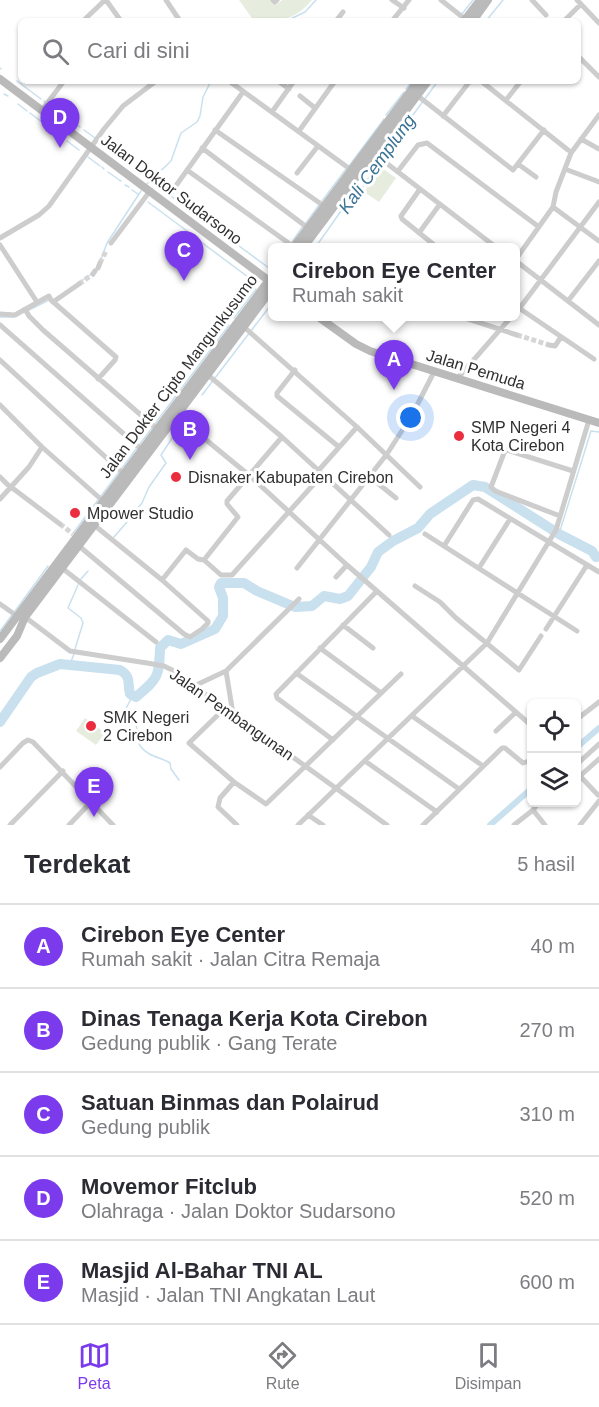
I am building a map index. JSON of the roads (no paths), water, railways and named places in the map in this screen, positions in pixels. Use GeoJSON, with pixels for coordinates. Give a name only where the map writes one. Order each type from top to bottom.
{"type":"FeatureCollection","features":[{"type":"Feature","properties":{"kind":"main road"},"geometry":{"type":"LineString","coordinates":[[468,18],[480,0]]}},
{"type":"Feature","properties":{"kind":"main road"},"geometry":{"type":"LineString","coordinates":[[469,18],[488,0]]}},
{"type":"Feature","properties":{"kind":"main road","name":"Jalan Doktor Sudarsono"},"geometry":{"type":"LineString","coordinates":[[0,79],[42,110],[94,141],[149,191],[168,196],[268,279]]}},
{"type":"Feature","properties":{"kind":"main road"},"geometry":{"type":"LineString","coordinates":[[296,243],[324,206],[373,152],[419,90]]}},
{"type":"Feature","properties":{"kind":"main road"},"geometry":{"type":"LineString","coordinates":[[306,243],[354,173]]}},
{"type":"Feature","properties":{"kind":"main road","name":"Jalan Dokter Cipto Mangunkusumo"},"geometry":{"type":"LineString","coordinates":[[0,639],[62,568],[76,539],[94,525],[102,507],[124,474],[268,287]]}},
{"type":"Feature","properties":{"kind":"main road","name":"Jalan Dokter Cipto Mangunkusumo"},"geometry":{"type":"LineString","coordinates":[[0,658],[16,636],[21,617],[76,539],[181,419],[267,302]]}},
{"type":"Feature","properties":{"kind":"main road","name":"Jalan Pemuda"},"geometry":{"type":"LineString","coordinates":[[323,321],[370,351],[599,423]]}},
{"type":"Feature","properties":{"kind":"street"},"geometry":{"type":"LineString","coordinates":[[86,18],[106,0],[119,18]]}},
{"type":"Feature","properties":{"kind":"street"},"geometry":{"type":"LineString","coordinates":[[166,0],[178,18]]}},
{"type":"Feature","properties":{"kind":"street"},"geometry":{"type":"LineString","coordinates":[[392,0],[404,8]]}},
{"type":"Feature","properties":{"kind":"street"},"geometry":{"type":"LineString","coordinates":[[395,18],[409,0]]}},
{"type":"Feature","properties":{"kind":"street"},"geometry":{"type":"LineString","coordinates":[[441,0],[464,18]]}},
{"type":"Feature","properties":{"kind":"street"},"geometry":{"type":"LineString","coordinates":[[532,0],[546,15]]}},
{"type":"Feature","properties":{"kind":"street"},"geometry":{"type":"LineString","coordinates":[[566,18],[579,2],[599,23]]}},
{"type":"Feature","properties":{"kind":"street"},"geometry":{"type":"LineString","coordinates":[[338,18],[343,12]]}},
{"type":"Feature","properties":{"kind":"street"},"geometry":{"type":"LineString","coordinates":[[581,59],[599,76]]}},
{"type":"Feature","properties":{"kind":"street"},"geometry":{"type":"LineString","coordinates":[[42,110],[62,84]]}},
{"type":"Feature","properties":{"kind":"street"},"geometry":{"type":"LineString","coordinates":[[0,226],[3,236],[39,215],[49,206],[94,141],[123,106],[152,84]]}},
{"type":"Feature","properties":{"kind":"street"},"geometry":{"type":"LineString","coordinates":[[233,84],[354,173]]}},
{"type":"Feature","properties":{"kind":"street"},"geometry":{"type":"LineString","coordinates":[[282,84],[289,89]]}},
{"type":"Feature","properties":{"kind":"street"},"geometry":{"type":"LineString","coordinates":[[273,112],[292,84]]}},
{"type":"Feature","properties":{"kind":"street"},"geometry":{"type":"LineString","coordinates":[[299,131],[333,84]]}},
{"type":"Feature","properties":{"kind":"street"},"geometry":{"type":"LineString","coordinates":[[443,116],[468,84]]}},
{"type":"Feature","properties":{"kind":"street"},"geometry":{"type":"LineString","coordinates":[[485,84],[568,150]]}},
{"type":"Feature","properties":{"kind":"street"},"geometry":{"type":"LineString","coordinates":[[506,100],[518,84]]}},
{"type":"Feature","properties":{"kind":"street"},"geometry":{"type":"LineString","coordinates":[[419,90],[443,116],[511,169],[515,169],[544,130]]}},
{"type":"Feature","properties":{"kind":"street"},"geometry":{"type":"LineString","coordinates":[[168,196],[243,92]]}},
{"type":"Feature","properties":{"kind":"street"},"geometry":{"type":"LineString","coordinates":[[300,96],[315,108]]}},
{"type":"Feature","properties":{"kind":"street"},"geometry":{"type":"LineString","coordinates":[[520,254],[554,207],[556,192],[571,153],[599,116]]}},
{"type":"Feature","properties":{"kind":"street"},"geometry":{"type":"LineString","coordinates":[[215,130],[324,206]]}},
{"type":"Feature","properties":{"kind":"street"},"geometry":{"type":"LineString","coordinates":[[581,139],[599,149]]}},
{"type":"Feature","properties":{"kind":"street"},"geometry":{"type":"LineString","coordinates":[[398,171],[418,145],[426,143],[539,227]]}},
{"type":"Feature","properties":{"kind":"street"},"geometry":{"type":"LineString","coordinates":[[297,173],[318,146]]}},
{"type":"Feature","properties":{"kind":"street"},"geometry":{"type":"LineString","coordinates":[[202,148],[308,228]]}},
{"type":"Feature","properties":{"kind":"street"},"geometry":{"type":"LineString","coordinates":[[373,152],[489,243]]}},
{"type":"Feature","properties":{"kind":"street"},"geometry":{"type":"LineString","coordinates":[[518,164],[536,177]]}},
{"type":"Feature","properties":{"kind":"street"},"geometry":{"type":"LineString","coordinates":[[565,169],[599,182]]}},
{"type":"Feature","properties":{"kind":"street"},"geometry":{"type":"LineString","coordinates":[[188,170],[288,243]]}},
{"type":"Feature","properties":{"kind":"street"},"geometry":{"type":"LineString","coordinates":[[420,189],[401,216],[404,222],[432,243]]}},
{"type":"Feature","properties":{"kind":"street"},"geometry":{"type":"LineString","coordinates":[[111,243],[149,191]]}},
{"type":"Feature","properties":{"kind":"street"},"geometry":{"type":"LineString","coordinates":[[520,305],[599,202]]}},
{"type":"Feature","properties":{"kind":"street"},"geometry":{"type":"LineString","coordinates":[[419,233],[440,204]]}},
{"type":"Feature","properties":{"kind":"street"},"geometry":{"type":"LineString","coordinates":[[554,207],[599,241]]}},
{"type":"Feature","properties":{"kind":"street"},"geometry":{"type":"LineString","coordinates":[[0,245],[37,302]]}},
{"type":"Feature","properties":{"kind":"street"},"geometry":{"type":"LineString","coordinates":[[568,301],[599,261]]}},
{"type":"Feature","properties":{"kind":"street"},"geometry":{"type":"LineString","coordinates":[[520,263],[599,325]]}},
{"type":"Feature","properties":{"kind":"street"},"geometry":{"type":"LineString","coordinates":[[0,314],[15,315],[37,302],[51,299],[79,284]]}},
{"type":"Feature","properties":{"kind":"street"},"geometry":{"type":"LineString","coordinates":[[51,299],[116,357],[98,379]]}},
{"type":"Feature","properties":{"kind":"street"},"geometry":{"type":"LineString","coordinates":[[26,310],[43,330],[157,429]]}},
{"type":"Feature","properties":{"kind":"street"},"geometry":{"type":"LineString","coordinates":[[520,310],[594,359]]}},
{"type":"Feature","properties":{"kind":"street"},"geometry":{"type":"LineString","coordinates":[[475,321],[517,335]]}},
{"type":"Feature","properties":{"kind":"street"},"geometry":{"type":"LineString","coordinates":[[457,379],[508,321]]}},
{"type":"Feature","properties":{"kind":"street"},"geometry":{"type":"LineString","coordinates":[[0,325],[142,450]]}},
{"type":"Feature","properties":{"kind":"street"},"geometry":{"type":"LineString","coordinates":[[246,328],[387,454],[420,487]]}},
{"type":"Feature","properties":{"kind":"street"},"geometry":{"type":"LineString","coordinates":[[549,345],[556,345],[561,337]]}},
{"type":"Feature","properties":{"kind":"street"},"geometry":{"type":"LineString","coordinates":[[0,360],[124,474]]}},
{"type":"Feature","properties":{"kind":"street"},"geometry":{"type":"LineString","coordinates":[[295,370],[277,396],[339,447]]}},
{"type":"Feature","properties":{"kind":"street"},"geometry":{"type":"LineString","coordinates":[[297,567],[387,454],[412,415],[434,372]]}},
{"type":"Feature","properties":{"kind":"street"},"geometry":{"type":"LineString","coordinates":[[211,378],[282,437],[388,535]]}},
{"type":"Feature","properties":{"kind":"street"},"geometry":{"type":"LineString","coordinates":[[0,405],[102,507]]}},
{"type":"Feature","properties":{"kind":"street"},"geometry":{"type":"LineString","coordinates":[[181,419],[249,476],[527,723]]}},
{"type":"Feature","properties":{"kind":"street"},"geometry":{"type":"LineString","coordinates":[[298,825],[487,643],[552,540],[590,420]]}},
{"type":"Feature","properties":{"kind":"street"},"geometry":{"type":"LineString","coordinates":[[162,580],[186,550],[221,575],[232,574],[290,513],[339,447],[357,427]]}},
{"type":"Feature","properties":{"kind":"street"},"geometry":{"type":"LineString","coordinates":[[204,561],[238,518],[226,502],[282,437]]}},
{"type":"Feature","properties":{"kind":"street"},"geometry":{"type":"LineString","coordinates":[[0,500],[42,447]]}},
{"type":"Feature","properties":{"kind":"street"},"geometry":{"type":"LineString","coordinates":[[560,516],[495,491],[491,487],[507,450],[573,471]]}},
{"type":"Feature","properties":{"kind":"street"},"geometry":{"type":"LineString","coordinates":[[0,477],[60,524]]}},
{"type":"Feature","properties":{"kind":"street"},"geometry":{"type":"LineString","coordinates":[[370,477],[396,498]]}},
{"type":"Feature","properties":{"kind":"street"},"geometry":{"type":"LineString","coordinates":[[444,546],[476,499],[552,540],[599,572]]}},
{"type":"Feature","properties":{"kind":"street"},"geometry":{"type":"LineString","coordinates":[[479,568],[510,519]]}},
{"type":"Feature","properties":{"kind":"street"},"geometry":{"type":"LineString","coordinates":[[76,539],[184,634],[190,637],[202,629],[208,621],[94,525]]}},
{"type":"Feature","properties":{"kind":"street"},"geometry":{"type":"LineString","coordinates":[[425,534],[577,631]]}},
{"type":"Feature","properties":{"kind":"street"},"geometry":{"type":"LineString","coordinates":[[336,577],[347,565]]}},
{"type":"Feature","properties":{"kind":"street"},"geometry":{"type":"LineString","coordinates":[[546,629],[587,565]]}},
{"type":"Feature","properties":{"kind":"street"},"geometry":{"type":"LineString","coordinates":[[62,568],[156,642]]}},
{"type":"Feature","properties":{"kind":"street"},"geometry":{"type":"LineString","coordinates":[[415,586],[440,602],[456,618],[519,669],[541,636]]}},
{"type":"Feature","properties":{"kind":"street"},"geometry":{"type":"LineString","coordinates":[[333,740],[276,697],[276,693],[377,591]]}},
{"type":"Feature","properties":{"kind":"street","name":"Jalan Pembangunan"},"geometry":{"type":"LineString","coordinates":[[0,604],[70,651],[164,666],[387,825]]}},
{"type":"Feature","properties":{"kind":"street"},"geometry":{"type":"LineString","coordinates":[[194,686],[226,672],[294,604]]}},
{"type":"Feature","properties":{"kind":"street"},"geometry":{"type":"LineString","coordinates":[[343,625],[373,648]]}},
{"type":"Feature","properties":{"kind":"street"},"geometry":{"type":"LineString","coordinates":[[320,648],[381,693]]}},
{"type":"Feature","properties":{"kind":"street"},"geometry":{"type":"LineString","coordinates":[[226,672],[233,714]]}},
{"type":"Feature","properties":{"kind":"street"},"geometry":{"type":"LineString","coordinates":[[296,673],[459,789]]}},
{"type":"Feature","properties":{"kind":"street"},"geometry":{"type":"LineString","coordinates":[[225,708],[189,743],[234,782],[266,804],[401,674]]}},
{"type":"Feature","properties":{"kind":"street"},"geometry":{"type":"LineString","coordinates":[[581,716],[599,702]]}},
{"type":"Feature","properties":{"kind":"street"},"geometry":{"type":"LineString","coordinates":[[496,731],[515,713]]}},
{"type":"Feature","properties":{"kind":"street"},"geometry":{"type":"LineString","coordinates":[[412,716],[483,766]]}},
{"type":"Feature","properties":{"kind":"street"},"geometry":{"type":"LineString","coordinates":[[0,767],[28,740],[63,771],[113,825]]}},
{"type":"Feature","properties":{"kind":"street"},"geometry":{"type":"LineString","coordinates":[[581,760],[599,744]]}},
{"type":"Feature","properties":{"kind":"street"},"geometry":{"type":"LineString","coordinates":[[423,825],[502,748],[506,748],[524,763],[527,762]]}},
{"type":"Feature","properties":{"kind":"street"},"geometry":{"type":"LineString","coordinates":[[580,825],[598,798],[580,776],[599,759]]}},
{"type":"Feature","properties":{"kind":"street"},"geometry":{"type":"LineString","coordinates":[[365,761],[437,812]]}},
{"type":"Feature","properties":{"kind":"street"},"geometry":{"type":"LineString","coordinates":[[10,825],[63,771]]}},
{"type":"Feature","properties":{"kind":"street"},"geometry":{"type":"LineString","coordinates":[[234,782],[220,798],[218,807],[237,825]]}},
{"type":"Feature","properties":{"kind":"street"},"geometry":{"type":"LineString","coordinates":[[69,825],[91,802]]}},
{"type":"Feature","properties":{"kind":"street"},"geometry":{"type":"LineString","coordinates":[[514,825],[535,807]]}},
{"type":"Feature","properties":{"kind":"street"},"geometry":{"type":"LineString","coordinates":[[533,810],[545,825]]}},
{"type":"Feature","properties":{"kind":"street"},"geometry":{"type":"LineString","coordinates":[[308,815],[323,825]]}},
{"type":"Feature","properties":{"kind":"waterway"},"geometry":{"type":"LineString","coordinates":[[292,18],[305,12],[316,0]]}},
{"type":"Feature","properties":{"kind":"waterway"},"geometry":{"type":"LineString","coordinates":[[462,14],[473,0]]}},
{"type":"Feature","properties":{"kind":"waterway","name":"Kali Cemplung"},"geometry":{"type":"LineString","coordinates":[[488,18],[503,0]]}},
{"type":"Feature","properties":{"kind":"waterway"},"geometry":{"type":"LineString","coordinates":[[21,84],[41,99]]}},
{"type":"Feature","properties":{"kind":"waterway"},"geometry":{"type":"LineString","coordinates":[[146,185],[171,161],[181,133],[197,122],[203,97],[210,84]]}},
{"type":"Feature","properties":{"kind":"waterway"},"geometry":{"type":"LineString","coordinates":[[406,89],[410,84]]}},
{"type":"Feature","properties":{"kind":"waterway","name":"Kali Cemplung"},"geometry":{"type":"LineString","coordinates":[[382,157],[436,84]]}},
{"type":"Feature","properties":{"kind":"waterway"},"geometry":{"type":"LineString","coordinates":[[386,115],[404,92]]}},
{"type":"Feature","properties":{"kind":"waterway"},"geometry":{"type":"LineString","coordinates":[[4,94],[8,96]]}},
{"type":"Feature","properties":{"kind":"waterway"},"geometry":{"type":"LineString","coordinates":[[18,104],[27,111]]}},
{"type":"Feature","properties":{"kind":"waterway"},"geometry":{"type":"LineString","coordinates":[[54,108],[61,114]]}},
{"type":"Feature","properties":{"kind":"waterway"},"geometry":{"type":"LineString","coordinates":[[30,113],[42,122]]}},
{"type":"Feature","properties":{"kind":"waterway"},"geometry":{"type":"LineString","coordinates":[[349,166],[384,119]]}},
{"type":"Feature","properties":{"kind":"waterway"},"geometry":{"type":"LineString","coordinates":[[45,124],[59,135]]}},
{"type":"Feature","properties":{"kind":"waterway"},"geometry":{"type":"LineString","coordinates":[[84,130],[95,138]]}},
{"type":"Feature","properties":{"kind":"waterway"},"geometry":{"type":"LineString","coordinates":[[67,141],[79,150]]}},
{"type":"Feature","properties":{"kind":"waterway"},"geometry":{"type":"LineString","coordinates":[[99,141],[112,151]]}},
{"type":"Feature","properties":{"kind":"waterway"},"geometry":{"type":"LineString","coordinates":[[88,157],[100,166]]}},
{"type":"Feature","properties":{"kind":"waterway","name":"Kali Cemplung"},"geometry":{"type":"LineString","coordinates":[[319,243],[341,211],[359,193],[379,161]]}},
{"type":"Feature","properties":{"kind":"waterway"},"geometry":{"type":"LineString","coordinates":[[322,201],[346,169]]}},
{"type":"Feature","properties":{"kind":"waterway"},"geometry":{"type":"LineString","coordinates":[[108,172],[118,179]]}},
{"type":"Feature","properties":{"kind":"waterway"},"geometry":{"type":"LineString","coordinates":[[146,177],[167,193]]}},
{"type":"Feature","properties":{"kind":"waterway"},"geometry":{"type":"LineString","coordinates":[[125,185],[129,187]]}},
{"type":"Feature","properties":{"kind":"waterway"},"geometry":{"type":"LineString","coordinates":[[132,190],[138,194]]}},
{"type":"Feature","properties":{"kind":"waterway"},"geometry":{"type":"LineString","coordinates":[[100,262],[107,243],[141,191]]}},
{"type":"Feature","properties":{"kind":"waterway"},"geometry":{"type":"LineString","coordinates":[[171,196],[268,267]]}},
{"type":"Feature","properties":{"kind":"waterway"},"geometry":{"type":"LineString","coordinates":[[148,202],[187,231]]}},
{"type":"Feature","properties":{"kind":"waterway"},"geometry":{"type":"LineString","coordinates":[[306,223],[319,205]]}},
{"type":"Feature","properties":{"kind":"waterway"},"geometry":{"type":"LineString","coordinates":[[292,242],[303,226]]}},
{"type":"Feature","properties":{"kind":"waterway"},"geometry":{"type":"LineString","coordinates":[[193,236],[256,283]]}},
{"type":"Feature","properties":{"kind":"waterway"},"geometry":{"type":"LineString","coordinates":[[80,282],[90,275]]}},
{"type":"Feature","properties":{"kind":"waterway"},"geometry":{"type":"LineString","coordinates":[[234,318],[256,289]]}},
{"type":"Feature","properties":{"kind":"waterway"},"geometry":{"type":"LineString","coordinates":[[27,311],[49,300]]}},
{"type":"Feature","properties":{"kind":"waterway"},"geometry":{"type":"LineString","coordinates":[[202,395],[268,309]]}},
{"type":"Feature","properties":{"kind":"waterway"},"geometry":{"type":"LineString","coordinates":[[0,317],[14,317]]}},
{"type":"Feature","properties":{"kind":"waterway"},"geometry":{"type":"LineString","coordinates":[[154,425],[229,325]]}},
{"type":"Feature","properties":{"kind":"waterway"},"geometry":{"type":"LineString","coordinates":[[136,510],[166,463],[161,455],[190,411]]}},
{"type":"Feature","properties":{"kind":"waterway"},"geometry":{"type":"LineString","coordinates":[[139,445],[152,428]]}},
{"type":"Feature","properties":{"kind":"waterway"},"geometry":{"type":"LineString","coordinates":[[559,534],[591,431],[599,432]]}},
{"type":"Feature","properties":{"kind":"waterway"},"geometry":{"type":"LineString","coordinates":[[122,468],[136,449]]}},
{"type":"Feature","properties":{"kind":"waterway"},"geometry":{"type":"LineString","coordinates":[[101,496],[119,472]]}},
{"type":"Feature","properties":{"kind":"waterway","name":"Kali Cemplung"},"geometry":{"type":"LineString","coordinates":[[0,722],[31,677],[60,664],[120,670],[128,678],[130,694],[136,697],[156,676],[160,648],[168,640],[181,644],[215,629],[223,616],[223,598],[219,587],[221,583],[244,583],[295,607],[312,606],[324,596],[340,599],[348,596],[371,567],[378,552],[418,528],[430,514],[473,485],[485,487],[559,534],[592,551],[596,557]]}},
{"type":"Feature","properties":{"kind":"waterway"},"geometry":{"type":"LineString","coordinates":[[74,532],[98,500]]}},
{"type":"Feature","properties":{"kind":"waterway"},"geometry":{"type":"LineString","coordinates":[[114,537],[127,522]]}},
{"type":"Feature","properties":{"kind":"waterway"},"geometry":{"type":"LineString","coordinates":[[15,611],[48,566]]}},
{"type":"Feature","properties":{"kind":"waterway"},"geometry":{"type":"LineString","coordinates":[[81,579],[88,571]]}},
{"type":"Feature","properties":{"kind":"waterway","name":"Kali Cemplung"},"geometry":{"type":"LineString","coordinates":[[75,649],[83,623],[81,618],[68,608],[78,585]]}},
{"type":"Feature","properties":{"kind":"waterway"},"geometry":{"type":"LineString","coordinates":[[0,631],[12,615]]}},
{"type":"Feature","properties":{"kind":"waterway","name":"Kali Cemplung"},"geometry":{"type":"LineString","coordinates":[[70,664],[74,654]]}},
{"type":"Feature","properties":{"kind":"waterway"},"geometry":{"type":"LineString","coordinates":[[132,697],[123,714],[135,723],[138,742],[148,753],[170,763],[171,769],[179,780]]}},
{"type":"Feature","properties":{"kind":"waterway"},"geometry":{"type":"LineString","coordinates":[[581,744],[599,728]]}},
{"type":"Feature","properties":{"kind":"waterway"},"geometry":{"type":"LineString","coordinates":[[490,825],[527,792]]}},
{"type":"Feature","properties":{"kind":"tunnel"},"geometry":{"type":"LineString","coordinates":[[100,263],[106,251]]}},
{"type":"Feature","properties":{"kind":"tunnel"},"geometry":{"type":"LineString","coordinates":[[79,284],[93,274]]}},
{"type":"Feature","properties":{"kind":"tunnel"},"geometry":{"type":"LineString","coordinates":[[517,335],[549,345]]}},
{"type":"Feature","properties":{"kind":"tunnel"},"geometry":{"type":"LineString","coordinates":[[60,524],[73,534]]}},
{"type":"Feature","properties":{"kind":"place","name":"Movemor Fitclub"},"geometry":{"type":"Point","coordinates":[60,148]}},
{"type":"Feature","properties":{"kind":"place","name":"Satuan Binmas dan Polairud"},"geometry":{"type":"Point","coordinates":[184,281]}},
{"type":"Feature","properties":{"kind":"place","name":"Cirebon Eye Center"},"geometry":{"type":"Point","coordinates":[394,390]}},
{"type":"Feature","properties":{"kind":"place","name":"SMP Negeri 4 Kota Cirebon"},"geometry":{"type":"Point","coordinates":[459,436]}},
{"type":"Feature","properties":{"kind":"place","name":"Dinas Tenaga Kerja Kota Cirebon"},"geometry":{"type":"Point","coordinates":[190,460]}},
{"type":"Feature","properties":{"kind":"place","name":"Disnaker Kabupaten Cirebon"},"geometry":{"type":"Point","coordinates":[176,477]}},
{"type":"Feature","properties":{"kind":"place","name":"Mpower Studio"},"geometry":{"type":"Point","coordinates":[75,513]}},
{"type":"Feature","properties":{"kind":"place","name":"SMK Negeri 2 Cirebon"},"geometry":{"type":"Point","coordinates":[91,726]}},
{"type":"Feature","properties":{"kind":"place","name":"Masjid Al-Bahar TNI AL"},"geometry":{"type":"Point","coordinates":[94,817]}}]}
